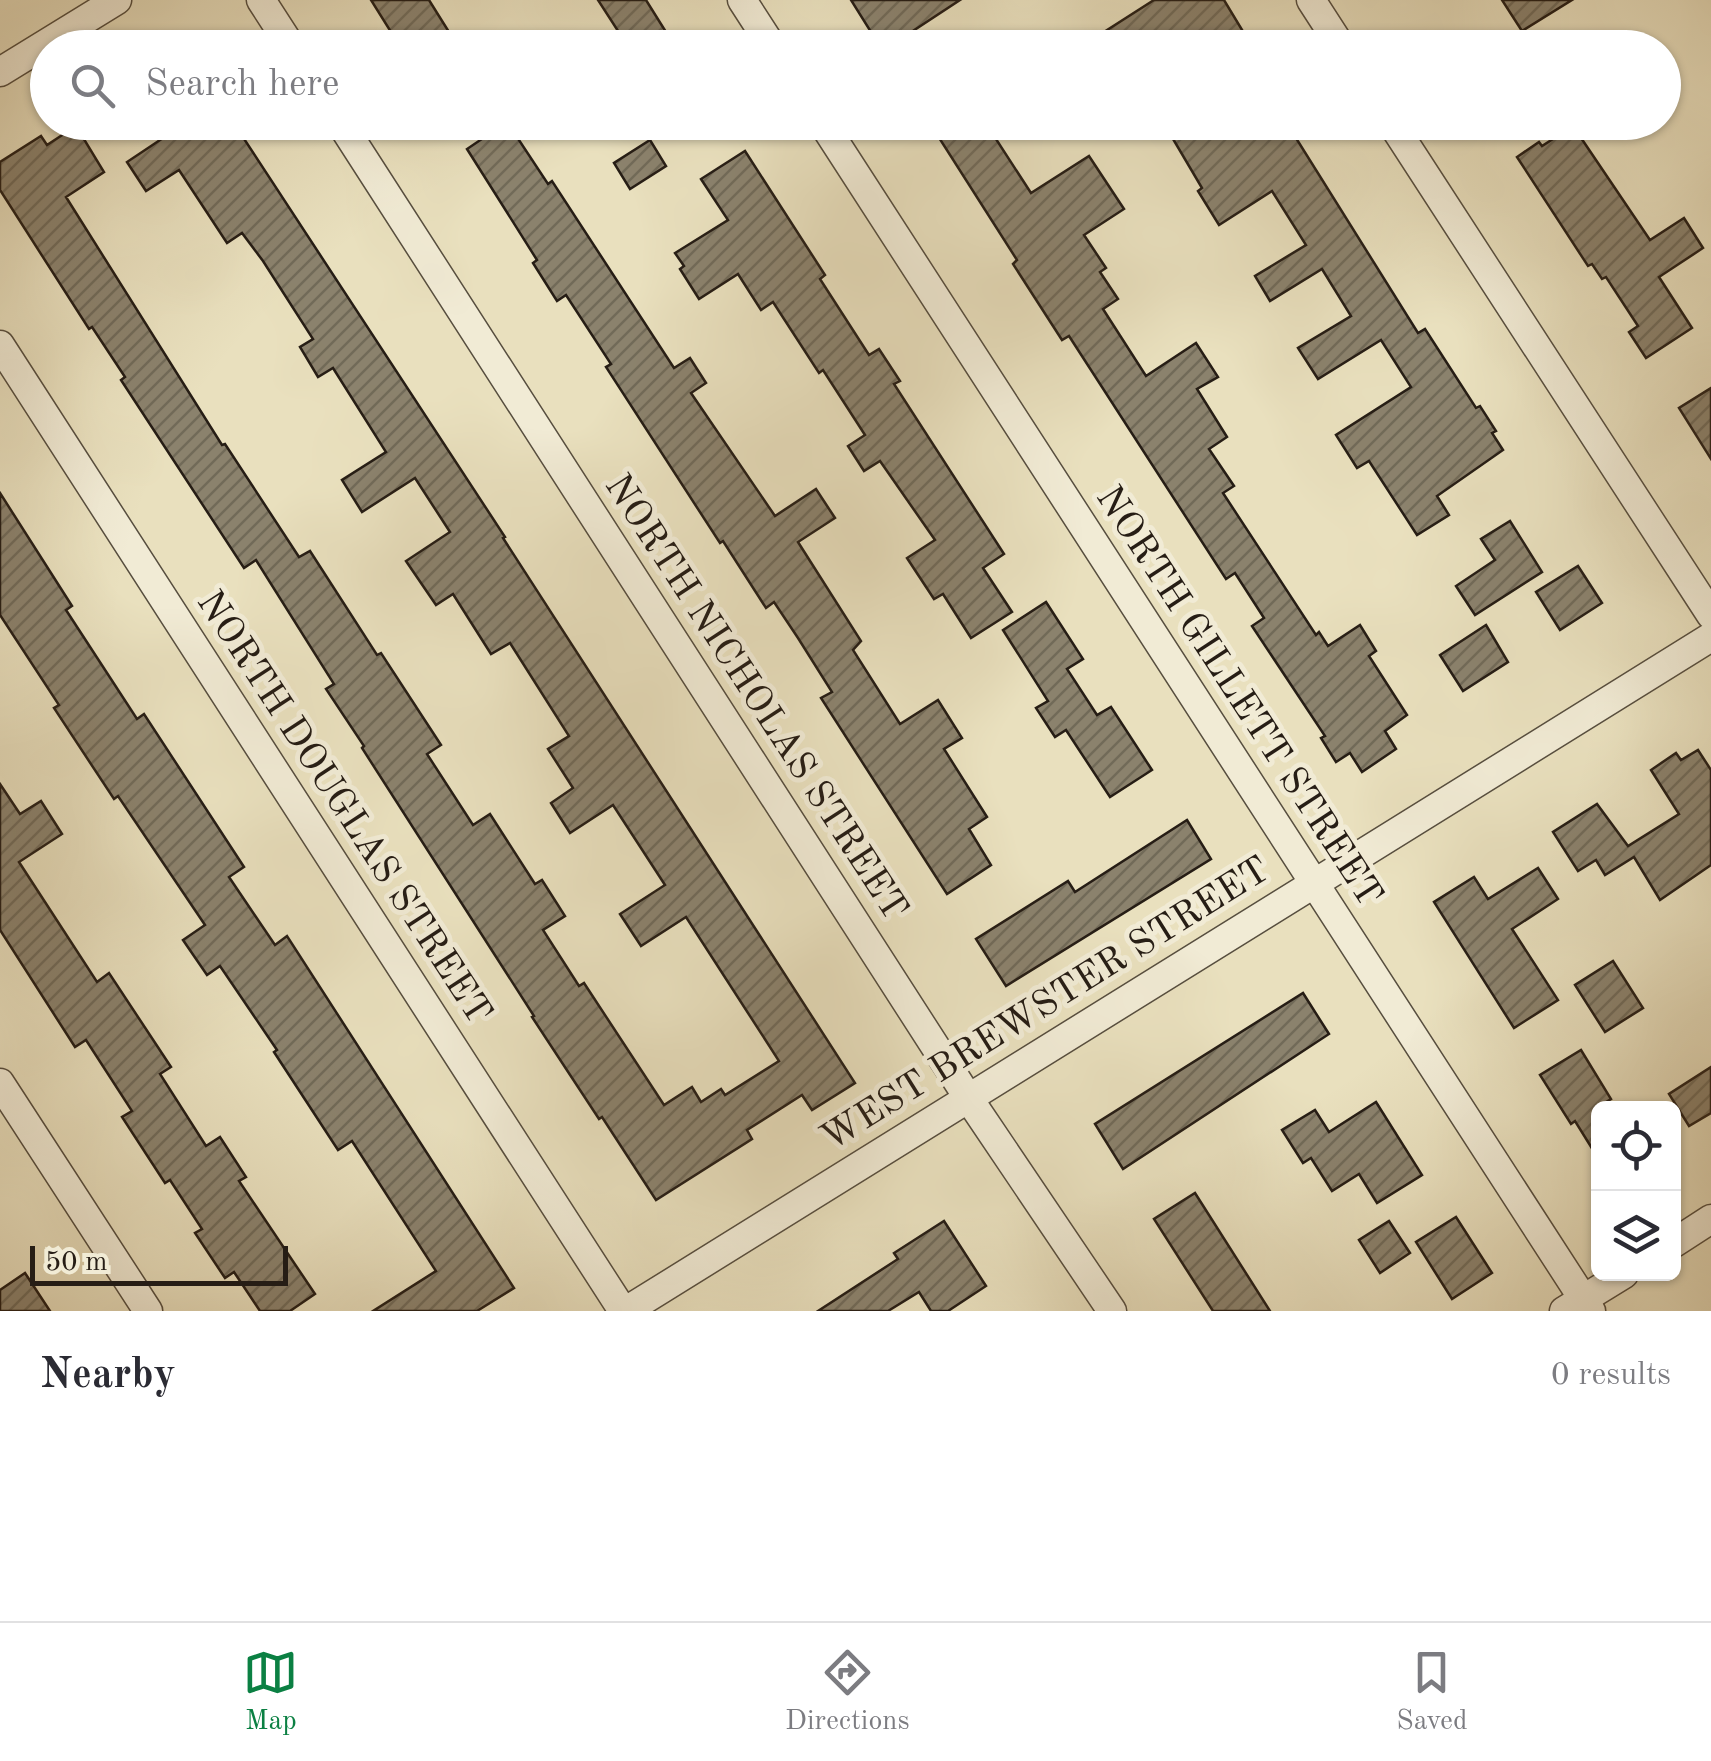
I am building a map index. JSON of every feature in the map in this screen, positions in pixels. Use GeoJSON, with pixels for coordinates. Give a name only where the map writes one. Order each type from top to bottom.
{"type":"FeatureCollection","features":[{"type":"Feature","properties":{"kind":"street"},"geometry":{"type":"LineString","coordinates":[[68,30],[117,0]]}},
{"type":"Feature","properties":{"kind":"street"},"geometry":{"type":"LineString","coordinates":[[261,0],[280,30]]}},
{"type":"Feature","properties":{"kind":"street"},"geometry":{"type":"LineString","coordinates":[[742,0],[761,30]]}},
{"type":"Feature","properties":{"kind":"street"},"geometry":{"type":"LineString","coordinates":[[1311,0],[1330,30]]}},
{"type":"Feature","properties":{"kind":"street"},"geometry":{"type":"LineString","coordinates":[[0,72],[30,54]]}},
{"type":"Feature","properties":{"kind":"street","name":"NORTH NICHOLAS STREET"},"geometry":{"type":"LineString","coordinates":[[352,140],[968,1099],[1112,1311]]}},
{"type":"Feature","properties":{"kind":"street","name":"NORTH GILLETT STREET"},"geometry":{"type":"LineString","coordinates":[[834,140],[1313,882],[1580,1307]]}},
{"type":"Feature","properties":{"kind":"street"},"geometry":{"type":"LineString","coordinates":[[1403,140],[1711,616]]}},
{"type":"Feature","properties":{"kind":"street","name":"NORTH DOUGLAS STREET"},"geometry":{"type":"LineString","coordinates":[[0,345],[625,1311]]}},
{"type":"Feature","properties":{"kind":"street","name":"WEST BREWSTER STREET"},"geometry":{"type":"LineString","coordinates":[[625,1311],[1711,637]]}},
{"type":"Feature","properties":{"kind":"street"},"geometry":{"type":"LineString","coordinates":[[0,1084],[148,1311]]}},
{"type":"Feature","properties":{"kind":"street"},"geometry":{"type":"LineString","coordinates":[[1681,1238],[1711,1219]]}},
{"type":"Feature","properties":{"kind":"street"},"geometry":{"type":"LineString","coordinates":[[1580,1307],[1615,1281]]}},
{"type":"Feature","properties":{"kind":"building"},"geometry":{"type":"Polygon","coordinates":[[[371,0],[429,0],[448,30],[390,30],[371,0]]]}},
{"type":"Feature","properties":{"kind":"building"},"geometry":{"type":"Polygon","coordinates":[[[598,0],[646,0],[665,30],[617,30],[598,0]]]}},
{"type":"Feature","properties":{"kind":"building"},"geometry":{"type":"Polygon","coordinates":[[[851,0],[960,0],[914,30],[870,30],[851,0]]]}},
{"type":"Feature","properties":{"kind":"building"},"geometry":{"type":"Polygon","coordinates":[[[1154,0],[1224,0],[1242,30],[1107,30],[1154,0]]]}},
{"type":"Feature","properties":{"kind":"building"},"geometry":{"type":"Polygon","coordinates":[[[1502,0],[1572,0],[1524,30],[1502,0]]]}},
{"type":"Feature","properties":{"kind":"building"},"geometry":{"type":"Polygon","coordinates":[[[35,140],[44,140],[47,145],[55,140],[85,140],[104,172],[66,197],[222,445],[225,444],[299,557],[310,551],[441,745],[427,754],[473,825],[490,814],[535,884],[542,880],[565,916],[543,930],[579,986],[584,983],[664,1105],[692,1087],[701,1102],[721,1089],[725,1095],[779,1061],[686,917],[641,946],[620,914],[665,885],[613,805],[570,833],[551,803],[573,788],[548,749],[569,736],[510,643],[491,654],[453,594],[436,605],[406,561],[450,532],[415,478],[362,512],[342,480],[386,452],[333,368],[318,377],[300,347],[313,339],[263,261],[242,233],[227,243],[179,170],[146,191],[127,162],[160,140],[245,140],[855,1083],[812,1110],[802,1095],[747,1130],[752,1139],[656,1200],[532,1017],[362,748],[326,689],[334,684],[256,560],[244,568],[121,380],[125,377],[92,327],[89,329],[0,190],[0,162],[35,140]]]}},
{"type":"Feature","properties":{"kind":"building"},"geometry":{"type":"Polygon","coordinates":[[[480,140],[519,140],[548,184],[552,181],[674,368],[690,358],[706,383],[691,393],[775,516],[816,489],[835,518],[798,542],[861,641],[853,650],[900,724],[938,700],[962,738],[944,749],[987,817],[969,829],[991,865],[947,894],[821,698],[832,692],[798,638],[774,602],[766,608],[723,541],[720,543],[606,367],[611,364],[566,295],[557,301],[533,263],[537,260],[467,149],[480,140]]]}},
{"type":"Feature","properties":{"kind":"building"},"geometry":{"type":"Polygon","coordinates":[[[650,140],[666,166],[630,189],[614,163],[650,140]]]}},
{"type":"Feature","properties":{"kind":"building"},"geometry":{"type":"Polygon","coordinates":[[[940,140],[997,140],[1031,193],[1089,156],[1124,209],[1084,235],[1106,268],[1100,272],[1118,299],[1103,309],[1146,376],[1196,343],[1218,377],[1197,389],[1227,437],[1209,449],[1234,486],[1223,493],[1316,635],[1319,632],[1328,646],[1360,625],[1376,651],[1369,656],[1407,715],[1385,731],[1396,749],[1362,772],[1350,753],[1336,762],[1321,738],[1325,736],[1252,626],[1264,618],[1235,573],[1226,579],[1069,336],[1062,340],[1013,264],[1017,260],[940,140]]]}},
{"type":"Feature","properties":{"kind":"building"},"geometry":{"type":"Polygon","coordinates":[[[1174,140],[1297,140],[1418,333],[1425,329],[1476,408],[1480,406],[1496,431],[1492,433],[1503,450],[1437,496],[1449,515],[1417,535],[1369,461],[1357,468],[1336,435],[1411,387],[1381,340],[1318,379],[1298,348],[1351,316],[1322,269],[1270,301],[1255,276],[1306,245],[1272,191],[1219,225],[1198,191],[1202,188],[1174,140]]]}},
{"type":"Feature","properties":{"kind":"building"},"geometry":{"type":"Polygon","coordinates":[[[1551,140],[1582,140],[1650,240],[1684,218],[1703,248],[1659,277],[1692,328],[1646,358],[1629,332],[1638,326],[1606,277],[1602,279],[1592,264],[1588,266],[1517,157],[1539,142],[1542,146],[1551,140]]]}},
{"type":"Feature","properties":{"kind":"building"},"geometry":{"type":"Polygon","coordinates":[[[745,151],[825,275],[820,279],[869,355],[879,349],[900,381],[894,384],[1004,554],[983,568],[1012,612],[971,638],[943,594],[934,599],[907,558],[935,540],[880,461],[864,471],[848,446],[865,435],[773,302],[761,310],[738,274],[699,299],[680,269],[684,266],[675,253],[728,220],[701,179],[745,151]]]}},
{"type":"Feature","properties":{"kind":"building"},"geometry":{"type":"Polygon","coordinates":[[[1711,388],[1711,459],[1679,408],[1711,388]]]}},
{"type":"Feature","properties":{"kind":"building"},"geometry":{"type":"Polygon","coordinates":[[[0,493],[72,606],[66,610],[137,719],[144,714],[244,867],[229,877],[275,945],[287,936],[514,1288],[477,1311],[373,1311],[436,1271],[352,1141],[338,1150],[220,966],[207,975],[183,940],[205,925],[118,796],[114,799],[54,708],[59,705],[0,615],[0,493]]]}},
{"type":"Feature","properties":{"kind":"building"},"geometry":{"type":"Polygon","coordinates":[[[1510,521],[1542,572],[1475,615],[1456,586],[1495,560],[1481,539],[1510,521]]]}},
{"type":"Feature","properties":{"kind":"building"},"geometry":{"type":"Polygon","coordinates":[[[1578,566],[1602,603],[1560,630],[1536,592],[1578,566]]]}},
{"type":"Feature","properties":{"kind":"building"},"geometry":{"type":"Polygon","coordinates":[[[1046,602],[1083,659],[1067,669],[1097,715],[1111,707],[1152,770],[1110,797],[1066,730],[1055,737],[1036,708],[1048,701],[1003,630],[1046,602]]]}},
{"type":"Feature","properties":{"kind":"building"},"geometry":{"type":"Polygon","coordinates":[[[1486,625],[1508,662],[1463,691],[1440,655],[1486,625]]]}},
{"type":"Feature","properties":{"kind":"building"},"geometry":{"type":"Polygon","coordinates":[[[1698,750],[1711,770],[1711,865],[1660,900],[1634,857],[1605,875],[1596,860],[1578,871],[1553,832],[1597,804],[1628,846],[1679,814],[1651,770],[1676,753],[1681,760],[1698,750]]]}},
{"type":"Feature","properties":{"kind":"building"},"geometry":{"type":"Polygon","coordinates":[[[0,784],[20,814],[41,801],[62,834],[19,862],[97,982],[109,973],[171,1067],[160,1074],[206,1146],[220,1137],[246,1177],[239,1181],[315,1294],[290,1311],[260,1311],[234,1272],[225,1278],[195,1233],[202,1229],[170,1180],[165,1183],[122,1117],[132,1111],[86,1040],[75,1047],[0,930],[0,784]]]}},
{"type":"Feature","properties":{"kind":"building"},"geometry":{"type":"Polygon","coordinates":[[[1187,820],[1211,859],[1006,986],[976,939],[1068,881],[1075,892],[1187,820]]]}},
{"type":"Feature","properties":{"kind":"building"},"geometry":{"type":"Polygon","coordinates":[[[1538,868],[1558,899],[1512,929],[1558,1000],[1514,1028],[1434,902],[1474,877],[1488,899],[1538,868]]]}},
{"type":"Feature","properties":{"kind":"building"},"geometry":{"type":"Polygon","coordinates":[[[1613,961],[1643,1008],[1605,1032],[1575,985],[1613,961]]]}},
{"type":"Feature","properties":{"kind":"building"},"geometry":{"type":"Polygon","coordinates":[[[1303,993],[1329,1034],[1123,1169],[1095,1124],[1303,993]]]}},
{"type":"Feature","properties":{"kind":"building"},"geometry":{"type":"Polygon","coordinates":[[[1581,1050],[1611,1099],[1591,1101],[1591,1147],[1575,1121],[1571,1124],[1540,1075],[1581,1050]]]}},
{"type":"Feature","properties":{"kind":"building"},"geometry":{"type":"Polygon","coordinates":[[[1711,1067],[1711,1113],[1689,1126],[1681,1113],[1681,1101],[1673,1101],[1669,1094],[1711,1067]]]}},
{"type":"Feature","properties":{"kind":"building"},"geometry":{"type":"Polygon","coordinates":[[[1376,1102],[1422,1175],[1377,1203],[1359,1174],[1332,1191],[1311,1158],[1303,1163],[1282,1130],[1315,1110],[1329,1132],[1376,1102]]]}},
{"type":"Feature","properties":{"kind":"building"},"geometry":{"type":"Polygon","coordinates":[[[1195,1193],[1270,1311],[1213,1311],[1154,1219],[1195,1193]]]}},
{"type":"Feature","properties":{"kind":"building"},"geometry":{"type":"Polygon","coordinates":[[[1456,1217],[1492,1273],[1452,1299],[1416,1242],[1456,1217]]]}},
{"type":"Feature","properties":{"kind":"building"},"geometry":{"type":"Polygon","coordinates":[[[944,1221],[986,1286],[948,1311],[931,1311],[919,1292],[888,1311],[818,1311],[898,1259],[894,1253],[944,1221]]]}},
{"type":"Feature","properties":{"kind":"building"},"geometry":{"type":"Polygon","coordinates":[[[1389,1221],[1410,1253],[1380,1273],[1359,1240],[1389,1221]]]}},
{"type":"Feature","properties":{"kind":"building"},"geometry":{"type":"Polygon","coordinates":[[[25,1273],[50,1311],[0,1311],[0,1290],[25,1273]]]}}]}
